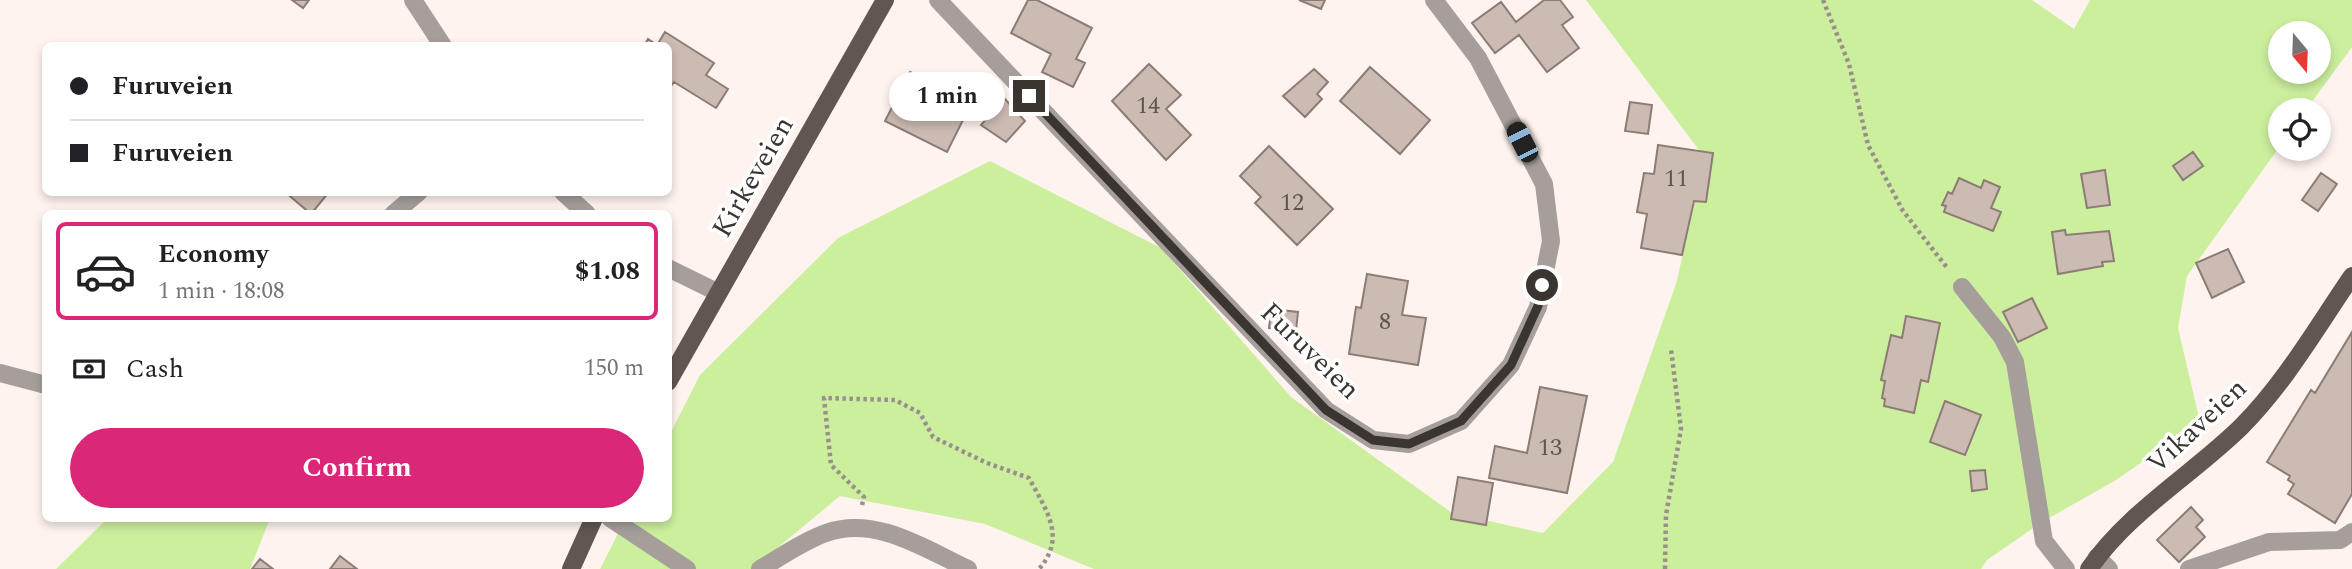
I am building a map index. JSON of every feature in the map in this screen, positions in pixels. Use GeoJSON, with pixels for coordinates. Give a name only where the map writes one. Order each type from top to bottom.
{"type":"FeatureCollection","features":[{"type":"Feature","properties":{"kind":"main road","name":"Kirkeveien"},"geometry":{"type":"LineString","coordinates":[[672,375],[885,0]]}},
{"type":"Feature","properties":{"kind":"main road","name":"Vikaveien"},"geometry":{"type":"LineString","coordinates":[[2098,565],[2133,521],[2249,418],[2265,400],[2352,276]]}},
{"type":"Feature","properties":{"kind":"main road"},"geometry":{"type":"LineString","coordinates":[[571,569],[592,522]]}},
{"type":"Feature","properties":{"kind":"street"},"geometry":{"type":"LineString","coordinates":[[413,0],[440,42]]}},
{"type":"Feature","properties":{"kind":"street","name":"Furuveien"},"geometry":{"type":"LineString","coordinates":[[938,0],[1326,410],[1373,440],[1409,444],[1461,421],[1511,365],[1538,306],[1551,241],[1544,184],[1478,58],[1434,0]]}},
{"type":"Feature","properties":{"kind":"street"},"geometry":{"type":"LineString","coordinates":[[398,210],[414,196]]}},
{"type":"Feature","properties":{"kind":"street"},"geometry":{"type":"LineString","coordinates":[[567,196],[583,210]]}},
{"type":"Feature","properties":{"kind":"street"},"geometry":{"type":"LineString","coordinates":[[672,270],[718,292]]}},
{"type":"Feature","properties":{"kind":"street"},"geometry":{"type":"LineString","coordinates":[[1962,287],[2002,337],[2015,362],[2044,541],[2066,569]]}},
{"type":"Feature","properties":{"kind":"street"},"geometry":{"type":"LineString","coordinates":[[0,373],[42,384]]}},
{"type":"Feature","properties":{"kind":"street"},"geometry":{"type":"LineString","coordinates":[[616,522],[687,569]]}},
{"type":"Feature","properties":{"kind":"street"},"geometry":{"type":"LineString","coordinates":[[760,569],[826,532],[859,527],[886,531],[968,569]]}},
{"type":"Feature","properties":{"kind":"street"},"geometry":{"type":"LineString","coordinates":[[2189,569],[2269,542],[2340,540],[2352,532]]}},
{"type":"Feature","properties":{"kind":"path"},"geometry":{"type":"LineString","coordinates":[[1823,0],[1849,64],[1868,145],[1903,211],[1962,287]]}},
{"type":"Feature","properties":{"kind":"path"},"geometry":{"type":"LineString","coordinates":[[1665,569],[1666,515],[1681,429],[1671,349]]}},
{"type":"Feature","properties":{"kind":"path"},"geometry":{"type":"LineString","coordinates":[[859,527],[864,498],[831,465],[824,398],[895,400],[920,413],[933,437],[987,463],[1029,478],[1053,524],[1051,556],[1039,569]]}},
{"type":"Feature","properties":{"kind":"green space"},"geometry":{"type":"Polygon","coordinates":[[[1586,0],[2032,0],[2074,29],[2090,0],[2352,0],[2352,47],[2331,76],[2331,21],[2268,21],[2268,84],[2325,84],[2315,98],[2268,98],[2269,161],[2187,276],[2178,328],[2200,422],[2116,480],[2042,522],[1987,560],[1981,569],[1094,569],[985,524],[840,496],[752,569],[600,569],[624,522],[672,522],[672,430],[700,375],[838,238],[990,161],[1161,248],[1291,397],[1452,513],[1543,533],[1613,462],[1676,284],[1705,158],[1586,0]]]}},
{"type":"Feature","properties":{"kind":"green space"},"geometry":{"type":"Polygon","coordinates":[[[104,522],[269,522],[250,569],[56,569],[104,522]]]}},
{"type":"Feature","properties":{"kind":"building"},"geometry":{"type":"Polygon","coordinates":[[[292,0],[309,0],[303,8],[292,0]]]}},
{"type":"Feature","properties":{"kind":"building"},"geometry":{"type":"Polygon","coordinates":[[[1028,0],[1037,0],[1092,28],[1076,59],[1085,63],[1073,87],[1042,72],[1051,54],[1011,33],[1028,0]]]}},
{"type":"Feature","properties":{"kind":"building"},"geometry":{"type":"Polygon","coordinates":[[[1299,0],[1325,0],[1321,9],[1299,0]]]}},
{"type":"Feature","properties":{"kind":"building"},"geometry":{"type":"Polygon","coordinates":[[[1544,0],[1560,0],[1573,17],[1562,25],[1579,48],[1547,72],[1519,35],[1495,53],[1472,23],[1501,2],[1516,22],[1544,0]]]}},
{"type":"Feature","properties":{"kind":"building"},"geometry":{"type":"Polygon","coordinates":[[[665,32],[714,63],[706,75],[728,89],[716,108],[674,82],[672,85],[672,42],[659,42],[665,32]]]}},
{"type":"Feature","properties":{"kind":"building"},"geometry":{"type":"Polygon","coordinates":[[[1149,64],[1181,95],[1166,109],[1191,135],[1166,160],[1112,101],[1149,64]]]}},
{"type":"Feature","properties":{"kind":"building"},"geometry":{"type":"Polygon","coordinates":[[[1370,67],[1430,120],[1400,154],[1340,101],[1370,67]]]}},
{"type":"Feature","properties":{"kind":"building"},"geometry":{"type":"Polygon","coordinates":[[[1314,69],[1328,82],[1317,94],[1322,99],[1305,117],[1283,96],[1314,69]]]}},
{"type":"Feature","properties":{"kind":"building"},"geometry":{"type":"Polygon","coordinates":[[[910,72],[943,88],[938,97],[967,112],[947,152],[885,121],[910,72]]]}},
{"type":"Feature","properties":{"kind":"building"},"geometry":{"type":"Polygon","coordinates":[[[1004,98],[1025,121],[1006,142],[981,125],[1004,98]]]}},
{"type":"Feature","properties":{"kind":"building"},"geometry":{"type":"Polygon","coordinates":[[[1630,102],[1652,105],[1648,134],[1625,131],[1630,102]]]}},
{"type":"Feature","properties":{"kind":"building"},"geometry":{"type":"Polygon","coordinates":[[[1658,145],[1713,153],[1706,202],[1694,201],[1682,255],[1641,248],[1647,214],[1637,212],[1644,173],[1654,174],[1658,145]]]}},
{"type":"Feature","properties":{"kind":"building"},"geometry":{"type":"Polygon","coordinates":[[[1269,146],[1333,209],[1297,245],[1255,203],[1261,197],[1240,176],[1269,146]]]}},
{"type":"Feature","properties":{"kind":"building"},"geometry":{"type":"Polygon","coordinates":[[[2193,152],[2203,166],[2183,180],[2173,166],[2193,152]]]}},
{"type":"Feature","properties":{"kind":"building"},"geometry":{"type":"Polygon","coordinates":[[[2105,170],[2110,205],[2087,208],[2081,174],[2105,170]]]}},
{"type":"Feature","properties":{"kind":"building"},"geometry":{"type":"Polygon","coordinates":[[[2321,173],[2337,184],[2318,211],[2302,200],[2321,173]]]}},
{"type":"Feature","properties":{"kind":"building"},"geometry":{"type":"Polygon","coordinates":[[[1959,178],[1981,188],[1984,180],[2000,187],[1991,208],[2001,212],[1993,231],[1944,212],[1946,206],[1942,205],[1948,192],[1952,194],[1959,178]]]}},
{"type":"Feature","properties":{"kind":"building"},"geometry":{"type":"Polygon","coordinates":[[[290,196],[326,196],[314,210],[306,210],[290,196]]]}},
{"type":"Feature","properties":{"kind":"building"},"geometry":{"type":"Polygon","coordinates":[[[2065,230],[2066,235],[2109,231],[2114,261],[2102,262],[2103,266],[2058,274],[2052,232],[2065,230]]]}},
{"type":"Feature","properties":{"kind":"building"},"geometry":{"type":"Polygon","coordinates":[[[2228,249],[2244,282],[2212,298],[2196,263],[2228,249]]]}},
{"type":"Feature","properties":{"kind":"building"},"geometry":{"type":"Polygon","coordinates":[[[1367,274],[1408,281],[1402,315],[1426,318],[1418,365],[1349,354],[1356,307],[1361,308],[1367,274]]]}},
{"type":"Feature","properties":{"kind":"building"},"geometry":{"type":"Polygon","coordinates":[[[2032,298],[2047,328],[2018,342],[2003,312],[2032,298]]]}},
{"type":"Feature","properties":{"kind":"building"},"geometry":{"type":"Polygon","coordinates":[[[1271,309],[1298,312],[1296,331],[1269,328],[1271,309]]]}},
{"type":"Feature","properties":{"kind":"building"},"geometry":{"type":"Polygon","coordinates":[[[1906,316],[1940,323],[1928,382],[1921,380],[1914,413],[1884,406],[1885,399],[1882,398],[1885,381],[1881,380],[1891,335],[1902,338],[1906,316]]]}},
{"type":"Feature","properties":{"kind":"building"},"geometry":{"type":"Polygon","coordinates":[[[2352,332],[2352,494],[2335,523],[2288,494],[2294,484],[2288,480],[2290,476],[2267,462],[2311,390],[2315,393],[2352,332]]]}},
{"type":"Feature","properties":{"kind":"building"},"geometry":{"type":"Polygon","coordinates":[[[1540,387],[1587,396],[1567,493],[1489,478],[1495,446],[1527,453],[1540,387]]]}},
{"type":"Feature","properties":{"kind":"building"},"geometry":{"type":"Polygon","coordinates":[[[1945,401],[1981,415],[1965,455],[1930,442],[1945,401]]]}},
{"type":"Feature","properties":{"kind":"building"},"geometry":{"type":"Polygon","coordinates":[[[1985,470],[1987,489],[1972,491],[1970,471],[1985,470]]]}},
{"type":"Feature","properties":{"kind":"building"},"geometry":{"type":"Polygon","coordinates":[[[1458,477],[1493,483],[1486,525],[1451,519],[1458,477]]]}},
{"type":"Feature","properties":{"kind":"building"},"geometry":{"type":"Polygon","coordinates":[[[2191,507],[2203,520],[2196,527],[2205,537],[2179,562],[2157,540],[2191,507]]]}},
{"type":"Feature","properties":{"kind":"building"},"geometry":{"type":"Polygon","coordinates":[[[340,556],[357,569],[330,569],[340,556]]]}},
{"type":"Feature","properties":{"kind":"building"},"geometry":{"type":"Polygon","coordinates":[[[260,559],[273,569],[252,569],[260,559]]]}},
{"type":"Feature","properties":{"kind":"route"},"geometry":{"type":"LineString","coordinates":[[1029,96],[1326,410],[1373,440],[1409,444],[1461,421],[1511,365],[1538,306],[1542,285]]}}]}
